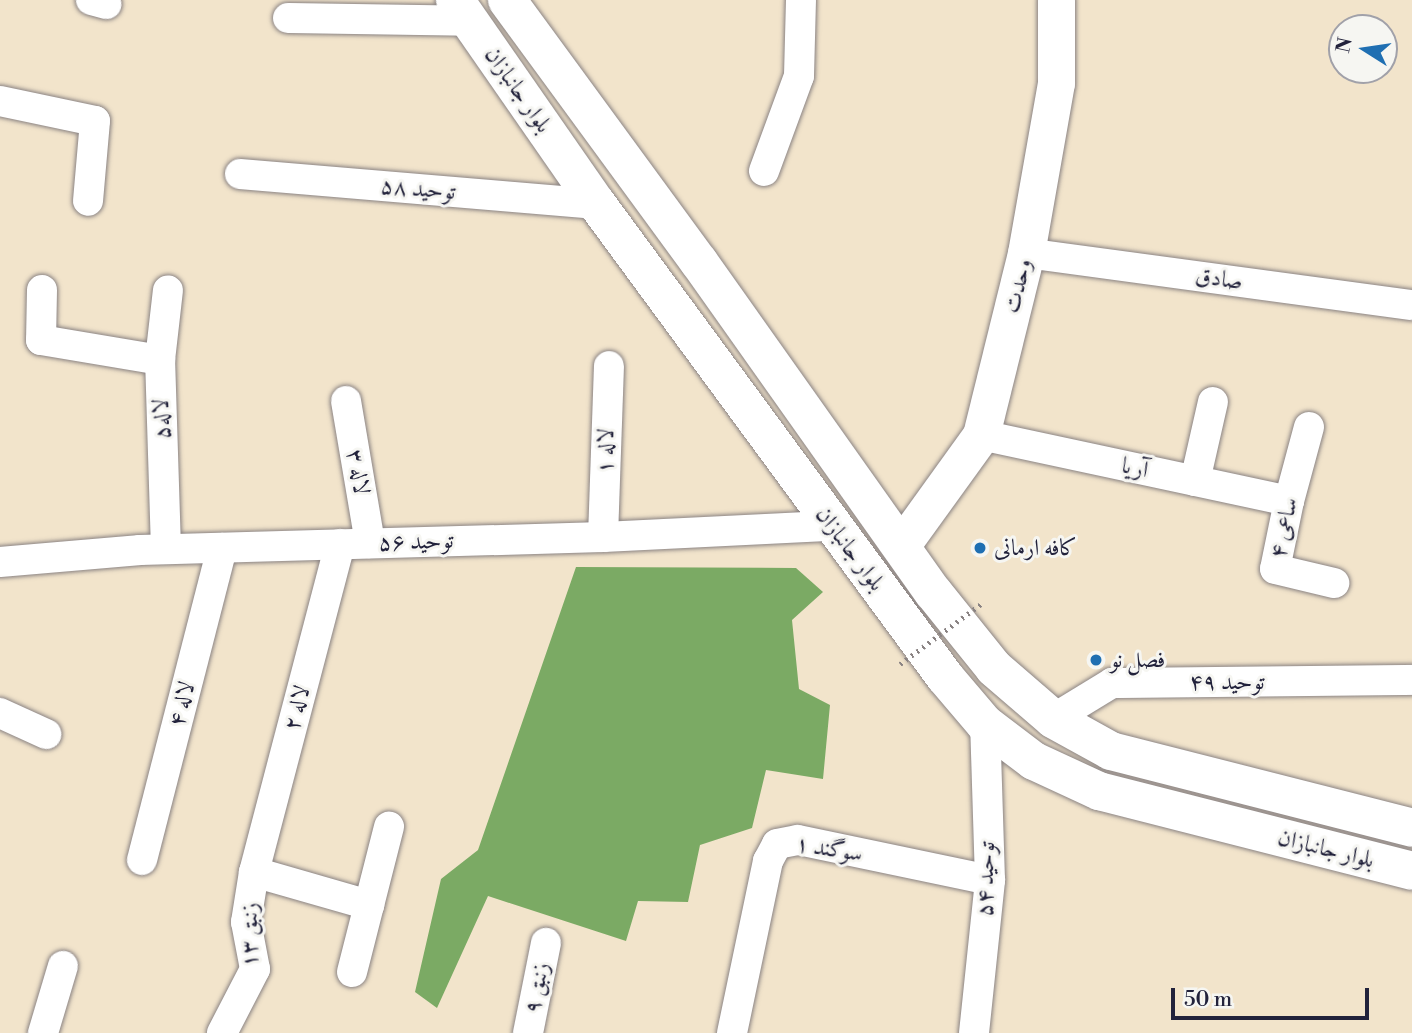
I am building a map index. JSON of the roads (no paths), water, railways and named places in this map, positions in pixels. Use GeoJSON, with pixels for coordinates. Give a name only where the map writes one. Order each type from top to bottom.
{"type":"FeatureCollection","features":[{"type":"Feature","properties":{"kind":"highway","name":"بلوار جانبازان"},"geometry":{"type":"LineString","coordinates":[[507,0],[699,262],[933,592],[994,668],[1053,719],[1111,751],[1412,828]]}},
{"type":"Feature","properties":{"kind":"highway","name":"بلوار جانبازان"},"geometry":{"type":"LineString","coordinates":[[462,10],[597,204],[832,526],[945,677],[985,724],[1034,761],[1099,791],[1412,871]]}},
{"type":"Feature","properties":{"kind":"main road","name":"وحدت"},"geometry":{"type":"LineString","coordinates":[[901,546],[981,435],[1026,253],[1056,83],[1056,0]]}},
{"type":"Feature","properties":{"kind":"street"},"geometry":{"type":"LineString","coordinates":[[764,170],[799,76],[801,0]]}},
{"type":"Feature","properties":{"kind":"street"},"geometry":{"type":"LineString","coordinates":[[288,18],[462,10]]}},
{"type":"Feature","properties":{"kind":"street"},"geometry":{"type":"LineString","coordinates":[[0,100],[95,121],[88,201]]}},
{"type":"Feature","properties":{"kind":"street","name":"توحید ۵۸"},"geometry":{"type":"LineString","coordinates":[[240,174],[597,204]]}},
{"type":"Feature","properties":{"kind":"street","name":"صادق"},"geometry":{"type":"LineString","coordinates":[[1026,253],[1412,306]]}},
{"type":"Feature","properties":{"kind":"street","name":"لاله۵"},"geometry":{"type":"LineString","coordinates":[[166,549],[160,360],[167,289]]}},
{"type":"Feature","properties":{"kind":"street"},"geometry":{"type":"LineString","coordinates":[[42,290],[41,340],[160,360]]}},
{"type":"Feature","properties":{"kind":"street","name":"لاله ۱"},"geometry":{"type":"LineString","coordinates":[[603,537],[609,366]]}},
{"type":"Feature","properties":{"kind":"street","name":"لاله ۳"},"geometry":{"type":"LineString","coordinates":[[346,401],[370,543]]}},
{"type":"Feature","properties":{"kind":"street"},"geometry":{"type":"LineString","coordinates":[[1195,481],[1213,402]]}},
{"type":"Feature","properties":{"kind":"street","name":"ساعی ۴"},"geometry":{"type":"LineString","coordinates":[[1309,427],[1289,501],[1275,569],[1334,583]]}},
{"type":"Feature","properties":{"kind":"street","name":"آریا"},"geometry":{"type":"LineString","coordinates":[[981,435],[1289,501]]}},
{"type":"Feature","properties":{"kind":"street","name":"توحید ۵۶"},"geometry":{"type":"LineString","coordinates":[[0,562],[166,549],[603,537],[832,526]]}},
{"type":"Feature","properties":{"kind":"street","name":"لاله ۲"},"geometry":{"type":"LineString","coordinates":[[254,872],[340,544]]}},
{"type":"Feature","properties":{"kind":"street","name":"لاله ۴"},"geometry":{"type":"LineString","coordinates":[[142,860],[222,548]]}},
{"type":"Feature","properties":{"kind":"street","name":"توحید ۴۹"},"geometry":{"type":"LineString","coordinates":[[1053,719],[1112,682],[1412,680]]}},
{"type":"Feature","properties":{"kind":"street"},"geometry":{"type":"LineString","coordinates":[[0,713],[47,734]]}},
{"type":"Feature","properties":{"kind":"street","name":"توحید ۵۴"},"geometry":{"type":"LineString","coordinates":[[974,1033],[990,880],[985,724]]}},
{"type":"Feature","properties":{"kind":"street"},"geometry":{"type":"LineString","coordinates":[[352,972],[389,827]]}},
{"type":"Feature","properties":{"kind":"street","name":"سوگند ۱"},"geometry":{"type":"LineString","coordinates":[[732,1033],[768,861],[777,844],[798,840],[990,880]]}},
{"type":"Feature","properties":{"kind":"street"},"geometry":{"type":"LineString","coordinates":[[254,872],[369,905]]}},
{"type":"Feature","properties":{"kind":"street","name":"زنبق ۱۳"},"geometry":{"type":"LineString","coordinates":[[222,1033],[255,969],[246,922],[254,872]]}},
{"type":"Feature","properties":{"kind":"street","name":"زنبق ۹"},"geometry":{"type":"LineString","coordinates":[[528,1033],[546,943]]}},
{"type":"Feature","properties":{"kind":"street"},"geometry":{"type":"LineString","coordinates":[[43,1033],[63,967]]}},
{"type":"Feature","properties":{"kind":"place","name":"کافه ارمانی"},"geometry":{"type":"Point","coordinates":[980,548]}},
{"type":"Feature","properties":{"kind":"place","name":"فصل نو"},"geometry":{"type":"Point","coordinates":[1096,660]}}]}
